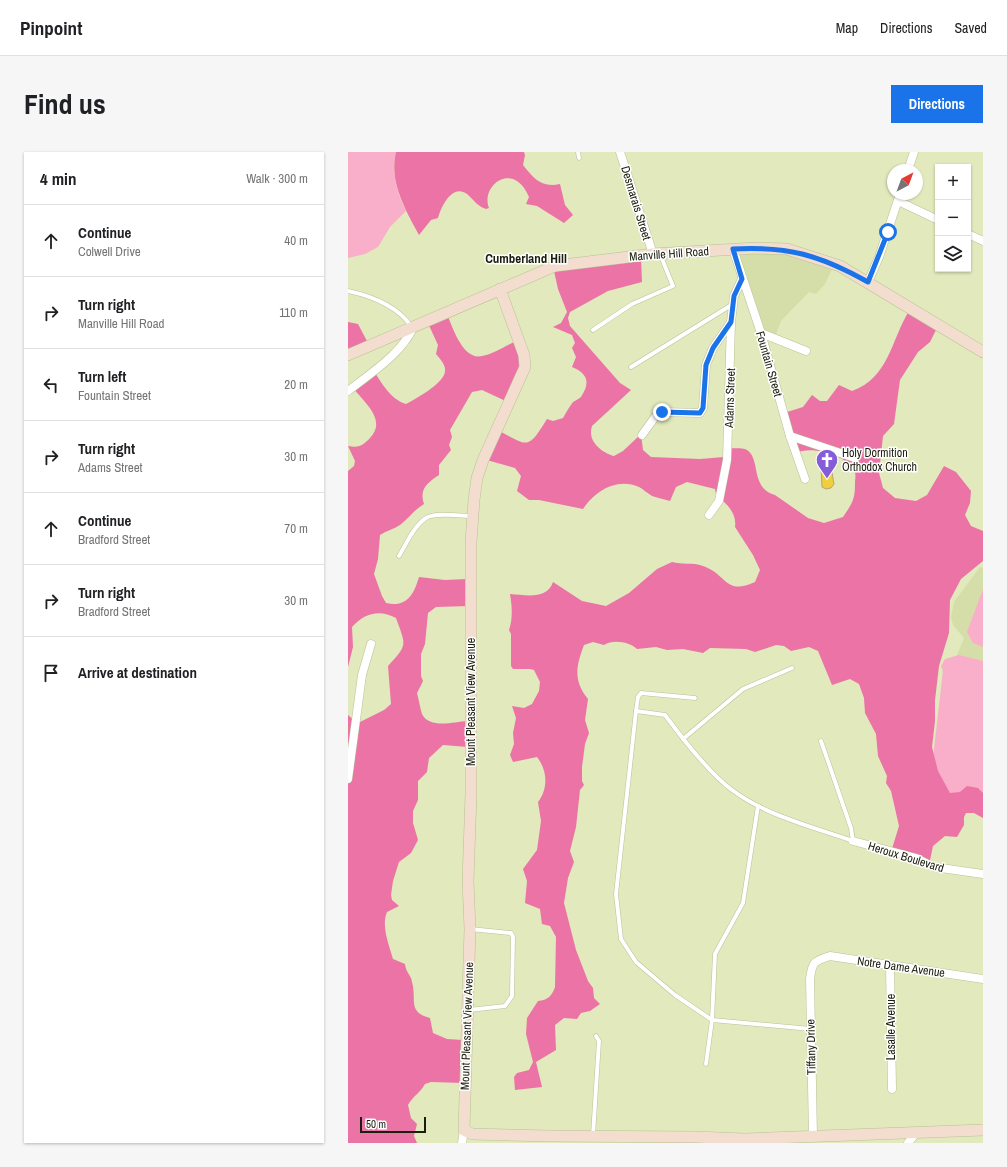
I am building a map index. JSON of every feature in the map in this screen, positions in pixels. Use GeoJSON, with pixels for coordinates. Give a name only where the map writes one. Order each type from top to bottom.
{"type":"FeatureCollection","features":[{"type":"Feature","properties":{"kind":"street","name":"Desmarais Street"},"geometry":{"type":"LineString","coordinates":[[620,152],[656,254]]}},
{"type":"Feature","properties":{"kind":"street"},"geometry":{"type":"LineString","coordinates":[[910,164],[914,152]]}},
{"type":"Feature","properties":{"kind":"street"},"geometry":{"type":"LineString","coordinates":[[868,282],[879,256],[898,200]]}},
{"type":"Feature","properties":{"kind":"street"},"geometry":{"type":"LineString","coordinates":[[903,200],[935,218]]}},
{"type":"Feature","properties":{"kind":"street"},"geometry":{"type":"LineString","coordinates":[[971,235],[983,240]]}},
{"type":"Feature","properties":{"kind":"street","name":"Manville Hill Road"},"geometry":{"type":"LineString","coordinates":[[348,356],[555,266],[656,254],[756,248],[787,250],[840,266],[983,352]]}},
{"type":"Feature","properties":{"kind":"street","name":"Fountain Street"},"geometry":{"type":"LineString","coordinates":[[733,249],[761,333],[790,436],[805,479]]}},
{"type":"Feature","properties":{"kind":"street","name":"Adams Street"},"geometry":{"type":"LineString","coordinates":[[709,515],[719,501],[727,460],[731,322],[734,296],[742,279]]}},
{"type":"Feature","properties":{"kind":"street","name":"Mount Pleasant View Avenue"},"geometry":{"type":"LineString","coordinates":[[464,1130],[470,929],[468,881],[472,516],[477,478],[483,460],[525,367],[524,355],[500,289]]}},
{"type":"Feature","properties":{"kind":"street"},"geometry":{"type":"LineString","coordinates":[[642,435],[655,417],[662,412],[700,413],[703,408],[706,365],[713,348],[731,322]]}},
{"type":"Feature","properties":{"kind":"street"},"geometry":{"type":"LineString","coordinates":[[348,391],[400,347],[408,338],[413,328]]}},
{"type":"Feature","properties":{"kind":"street"},"geometry":{"type":"LineString","coordinates":[[761,333],[806,351]]}},
{"type":"Feature","properties":{"kind":"street"},"geometry":{"type":"LineString","coordinates":[[790,436],[855,458]]}},
{"type":"Feature","properties":{"kind":"street"},"geometry":{"type":"LineString","coordinates":[[348,779],[358,716],[362,675],[370,644]]}},
{"type":"Feature","properties":{"kind":"street","name":"Heroux Boulevard"},"geometry":{"type":"LineString","coordinates":[[853,841],[916,858],[934,867],[983,874]]}},
{"type":"Feature","properties":{"kind":"street","name":"Notre Dame Avenue"},"geometry":{"type":"LineString","coordinates":[[818,959],[830,956],[983,979]]}},
{"type":"Feature","properties":{"kind":"street","name":"Tiffany Drive"},"geometry":{"type":"LineString","coordinates":[[813,1137],[810,979],[812,965],[818,959]]}},
{"type":"Feature","properties":{"kind":"street","name":"Lasalle Avenue"},"geometry":{"type":"LineString","coordinates":[[890,965],[892,1089]]}},
{"type":"Feature","properties":{"kind":"street"},"geometry":{"type":"LineString","coordinates":[[462,1143],[464,1130],[472,1134],[548,1140],[593,1136],[695,1140],[745,1139],[915,1134],[983,1130]]}},
{"type":"Feature","properties":{"kind":"street"},"geometry":{"type":"LineString","coordinates":[[908,1143],[915,1134]]}},
{"type":"Feature","properties":{"kind":"lane"},"geometry":{"type":"LineString","coordinates":[[578,152],[579,158]]}},
{"type":"Feature","properties":{"kind":"lane"},"geometry":{"type":"LineString","coordinates":[[593,330],[632,304],[673,286],[656,254]]}},
{"type":"Feature","properties":{"kind":"lane"},"geometry":{"type":"LineString","coordinates":[[348,291],[373,298],[390,307],[405,318],[413,328]]}},
{"type":"Feature","properties":{"kind":"lane"},"geometry":{"type":"LineString","coordinates":[[631,367],[733,304]]}},
{"type":"Feature","properties":{"kind":"lane"},"geometry":{"type":"LineString","coordinates":[[399,556],[418,526],[427,517],[446,515],[472,516]]}},
{"type":"Feature","properties":{"kind":"lane"},"geometry":{"type":"LineString","coordinates":[[683,739],[743,689],[792,668]]}},
{"type":"Feature","properties":{"kind":"lane"},"geometry":{"type":"LineString","coordinates":[[694,698],[641,692],[638,697],[616,894],[622,939],[636,962],[675,995],[712,1020],[811,1029]]}},
{"type":"Feature","properties":{"kind":"lane"},"geometry":{"type":"LineString","coordinates":[[636,711],[665,715],[683,739],[732,790],[758,806],[799,823],[853,841],[851,828],[821,741]]}},
{"type":"Feature","properties":{"kind":"lane"},"geometry":{"type":"LineString","coordinates":[[706,1064],[712,1020],[715,954],[743,903],[758,806]]}},
{"type":"Feature","properties":{"kind":"lane"},"geometry":{"type":"LineString","coordinates":[[468,1010],[505,1006],[512,996],[513,938],[511,933],[470,929]]}},
{"type":"Feature","properties":{"kind":"lane"},"geometry":{"type":"LineString","coordinates":[[593,1136],[600,1042],[596,1036]]}},
{"type":"Feature","properties":{"kind":"shaded area"},"geometry":{"type":"Polygon","coordinates":[[[348,152],[396,152],[394,167],[396,182],[406,211],[390,227],[378,247],[365,254],[348,258],[348,152]]]}},
{"type":"Feature","properties":{"kind":"shaded area"},"geometry":{"type":"Polygon","coordinates":[[[396,152],[524,152],[525,155],[523,165],[535,178],[548,185],[560,184],[565,205],[573,215],[564,223],[537,206],[526,204],[529,197],[523,186],[515,180],[507,178],[500,180],[489,191],[489,208],[486,209],[462,191],[452,194],[442,208],[438,218],[431,220],[419,235],[404,205],[397,185],[394,163],[396,152]]]}},
{"type":"Feature","properties":{"kind":"shaded area"},"geometry":{"type":"Polygon","coordinates":[[[772,250],[833,267],[825,284],[816,294],[809,292],[781,321],[774,340],[763,337],[731,255],[772,250]]]}},
{"type":"Feature","properties":{"kind":"shaded area"},"geometry":{"type":"Polygon","coordinates":[[[641,258],[642,282],[608,291],[570,312],[568,318],[570,326],[620,383],[631,390],[592,426],[591,431],[593,441],[604,452],[614,456],[623,451],[641,434],[643,450],[651,457],[700,459],[724,457],[726,448],[745,449],[751,454],[759,480],[767,491],[808,518],[824,523],[843,517],[849,508],[854,497],[855,473],[845,461],[829,453],[811,450],[796,453],[784,413],[803,407],[812,395],[820,401],[827,401],[839,385],[852,391],[864,385],[874,377],[882,368],[888,357],[909,311],[937,328],[930,342],[918,352],[900,380],[894,424],[883,436],[879,473],[883,488],[895,498],[916,501],[927,495],[944,466],[956,472],[971,491],[970,503],[965,515],[971,526],[983,531],[983,561],[961,579],[950,600],[949,633],[939,666],[932,747],[938,771],[950,793],[960,792],[967,786],[978,788],[983,793],[983,818],[974,813],[966,813],[964,817],[964,825],[957,837],[945,836],[933,846],[929,865],[891,852],[899,826],[891,791],[886,783],[887,776],[878,756],[876,734],[865,713],[864,698],[859,684],[850,679],[832,685],[818,651],[809,647],[791,651],[784,646],[776,645],[755,652],[746,649],[710,648],[703,653],[683,649],[667,650],[656,647],[637,649],[621,642],[612,642],[604,645],[593,642],[584,645],[579,660],[577,673],[580,686],[588,699],[585,720],[589,733],[585,744],[582,767],[582,781],[584,785],[580,790],[576,827],[570,851],[574,862],[568,878],[564,903],[576,950],[588,981],[593,988],[594,998],[600,1004],[590,1011],[581,1013],[577,1019],[564,1018],[555,1025],[556,1050],[536,1062],[542,1087],[515,1090],[514,1077],[517,1073],[529,1070],[533,1062],[526,1034],[527,1018],[538,1001],[549,997],[555,987],[556,937],[550,926],[542,924],[540,909],[525,903],[527,881],[523,869],[537,850],[541,821],[538,802],[544,791],[545,774],[541,762],[537,757],[513,762],[510,755],[514,744],[513,733],[516,718],[512,706],[524,708],[532,704],[539,691],[540,682],[534,670],[513,669],[511,666],[511,634],[509,630],[512,612],[510,594],[541,594],[550,588],[553,582],[582,601],[606,606],[629,593],[657,569],[672,562],[703,566],[732,585],[738,587],[755,582],[760,570],[753,555],[735,527],[733,513],[716,494],[715,489],[687,482],[676,487],[670,501],[652,496],[639,487],[631,484],[615,485],[600,491],[583,509],[539,500],[529,500],[517,491],[521,476],[515,468],[483,459],[497,430],[522,442],[531,441],[547,419],[553,421],[563,418],[573,402],[581,397],[586,387],[587,382],[584,375],[572,367],[576,357],[572,348],[575,343],[572,335],[553,327],[561,323],[567,312],[558,289],[554,271],[641,258]]]}},
{"type":"Feature","properties":{"kind":"shaded area"},"geometry":{"type":"Polygon","coordinates":[[[447,314],[459,341],[469,353],[475,356],[490,354],[516,341],[524,370],[510,403],[482,390],[472,392],[450,430],[452,437],[449,445],[451,450],[439,465],[439,475],[423,490],[424,504],[400,525],[380,535],[378,559],[374,574],[386,603],[393,604],[404,601],[412,594],[419,577],[445,580],[467,579],[470,606],[436,607],[428,613],[425,644],[421,654],[421,676],[423,681],[417,693],[422,714],[425,719],[430,722],[442,724],[467,721],[468,747],[443,745],[429,758],[427,772],[418,781],[418,800],[413,811],[413,823],[418,840],[411,853],[399,862],[393,881],[391,895],[392,900],[399,906],[387,912],[385,917],[386,936],[393,959],[405,964],[413,988],[414,1004],[416,1009],[418,1012],[430,1018],[433,1033],[447,1039],[463,1040],[464,1083],[431,1082],[425,1084],[410,1102],[408,1105],[411,1118],[417,1124],[414,1136],[417,1143],[348,1143],[348,715],[356,722],[360,722],[384,710],[391,704],[388,666],[402,649],[403,644],[402,634],[396,618],[390,615],[378,613],[362,618],[352,627],[353,647],[348,667],[348,471],[354,466],[355,461],[348,446],[355,447],[365,443],[375,431],[376,425],[372,412],[353,388],[373,370],[391,394],[400,402],[406,404],[422,395],[435,385],[444,376],[445,367],[436,354],[438,345],[427,321],[447,314]]]}},
{"type":"Feature","properties":{"kind":"shaded area"},"geometry":{"type":"Polygon","coordinates":[[[348,322],[358,324],[368,343],[348,354],[348,322]]]}},
{"type":"Feature","properties":{"kind":"shaded area"},"geometry":{"type":"Polygon","coordinates":[[[980,567],[983,568],[983,812],[941,666],[954,663],[964,638],[953,625],[951,617],[954,602],[980,567]]]}},
{"type":"Feature","properties":{"kind":"shaded area"},"geometry":{"type":"Polygon","coordinates":[[[983,589],[983,647],[973,643],[967,632],[983,589]]]}},
{"type":"Feature","properties":{"kind":"shaded area"},"geometry":{"type":"Polygon","coordinates":[[[959,655],[983,661],[983,812],[928,802],[943,670],[941,666],[945,659],[959,655]]]}},
{"type":"Feature","properties":{"kind":"building","name":"Holy Dormition Orthodox Church"},"geometry":{"type":"Polygon","coordinates":[[[831,467],[834,484],[831,488],[826,489],[822,487],[821,468],[831,467]]]}},
{"type":"Feature","properties":{"kind":"place","name":"Holy Dormition Orthodox Church"},"geometry":{"type":"Point","coordinates":[827,480]}},
{"type":"Feature","properties":{"kind":"district","name":"Cumberland Hill"},"geometry":{"type":"Point","coordinates":[526,258]}},
{"type":"Feature","properties":{"kind":"route"},"geometry":{"type":"LineString","coordinates":[[662,412],[700,413],[703,408],[706,365],[713,348],[726,327],[731,322],[734,296],[742,279],[733,249],[773,248],[787,250],[822,259],[840,266],[868,282],[888,232]]}}]}
